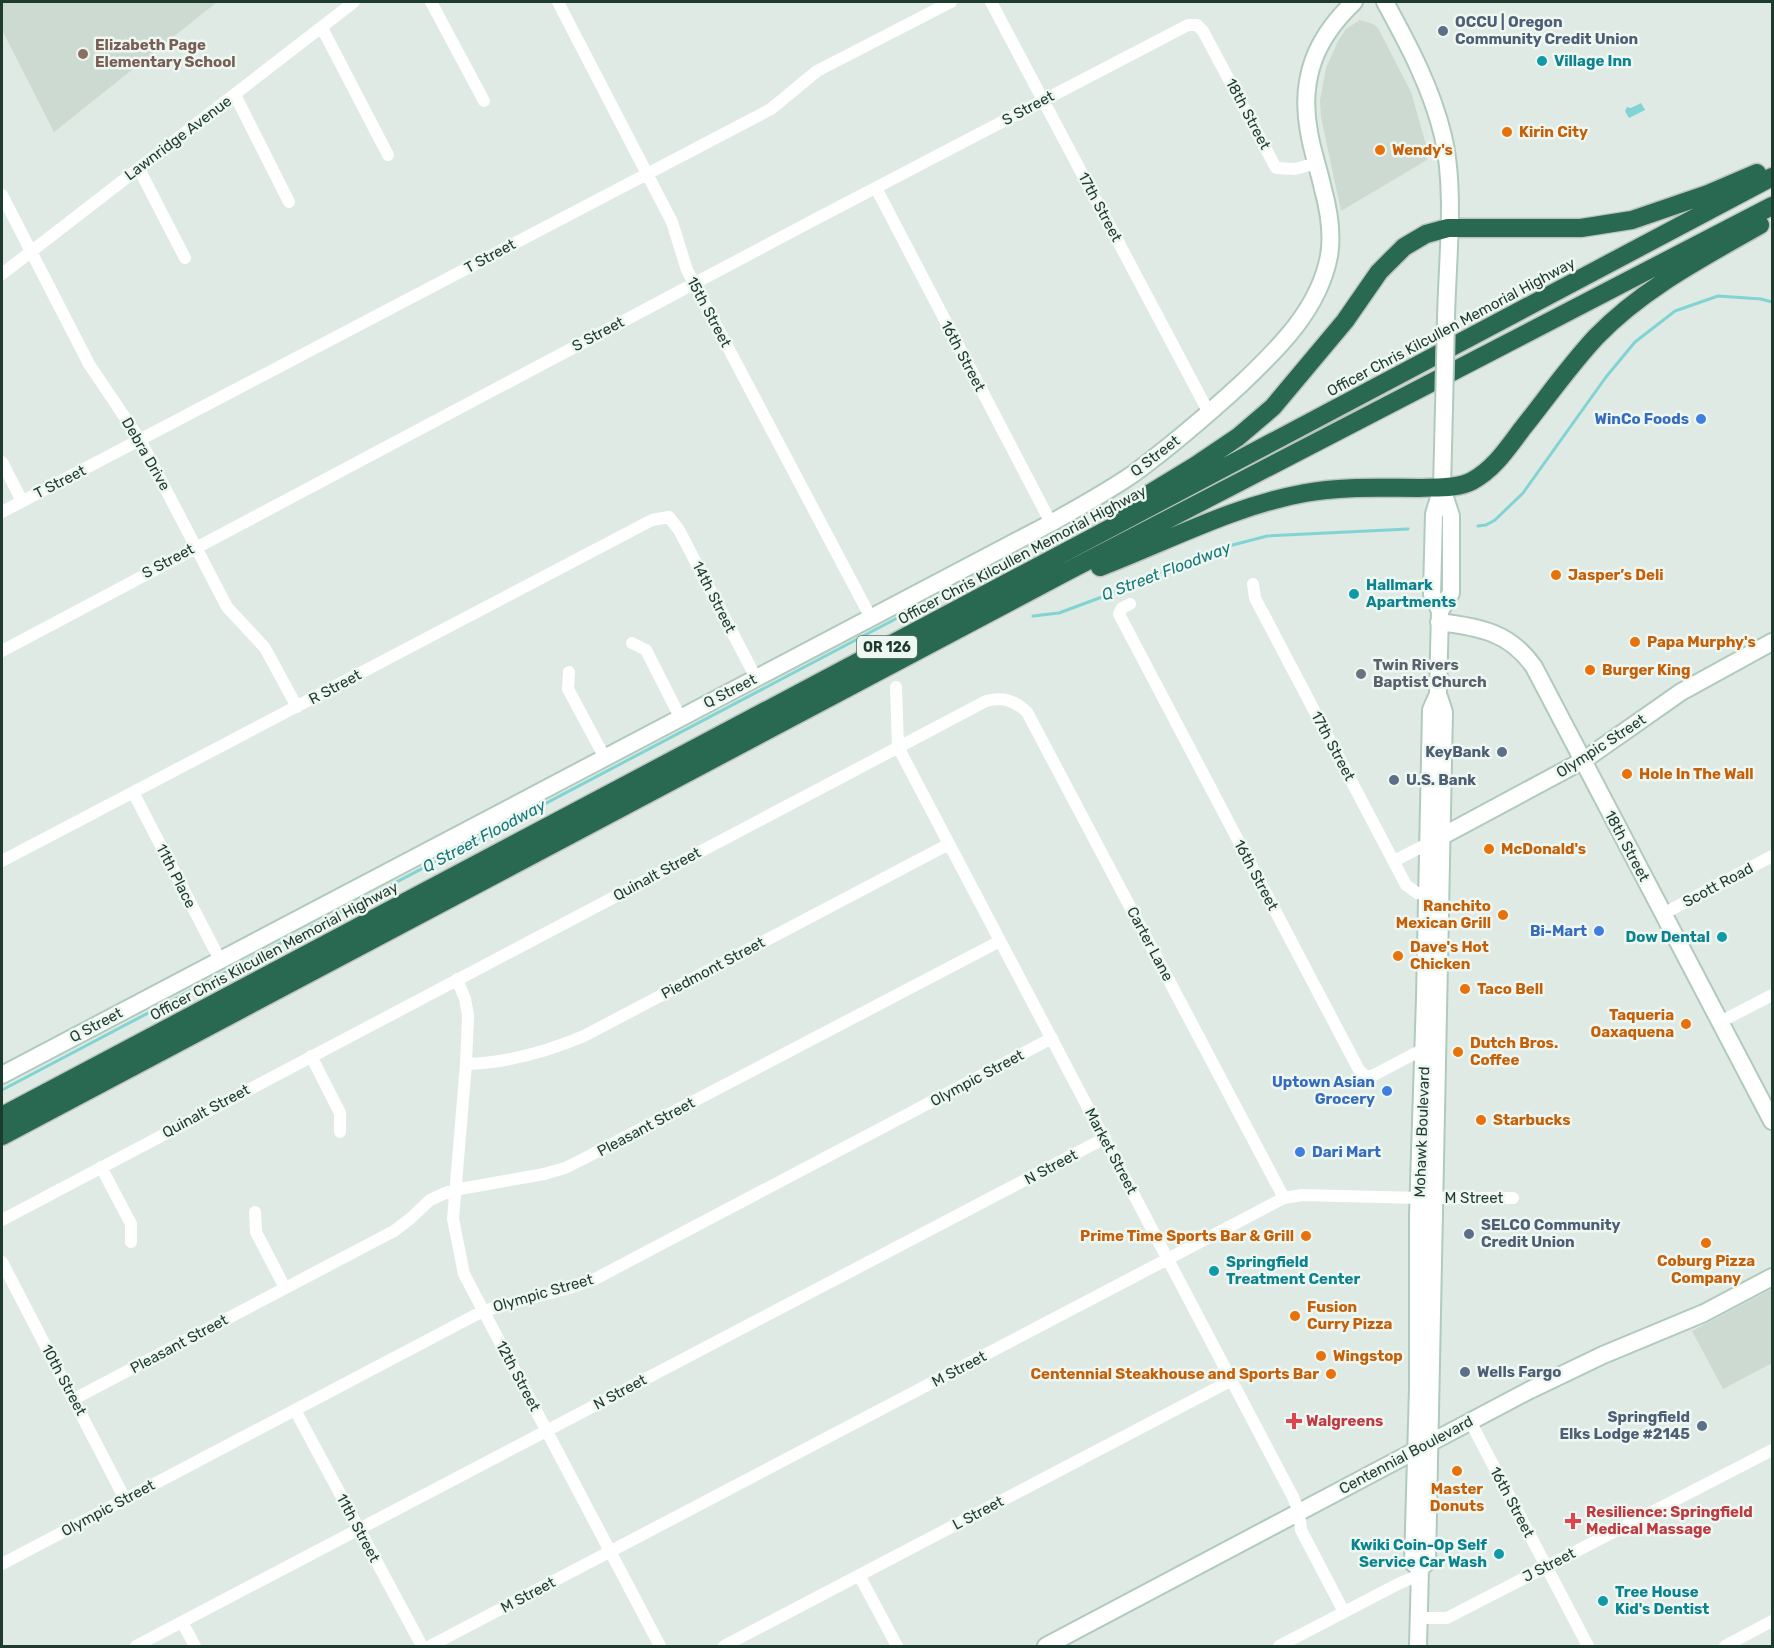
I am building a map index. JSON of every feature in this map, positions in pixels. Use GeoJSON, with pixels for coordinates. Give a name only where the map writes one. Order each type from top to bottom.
{"type":"FeatureCollection","features":[{"type":"Feature","properties":{"kind":"highway"},"geometry":{"type":"LineString","coordinates":[[1071,549],[1089,530],[1195,466],[1238,437],[1273,407],[1345,321],[1379,272],[1404,248],[1426,234],[1448,228],[1581,228],[1632,220],[1708,194],[1773,167]]}},
{"type":"Feature","properties":{"kind":"highway","name":"Officer Chris Kilcullen Memorial Highway"},"geometry":{"type":"LineString","coordinates":[[2,1116],[1773,177]]}},
{"type":"Feature","properties":{"kind":"highway","name":"OR 126"},"geometry":{"type":"LineString","coordinates":[[2,1136],[1066,572],[1773,206]]}},
{"type":"Feature","properties":{"kind":"highway"},"geometry":{"type":"LineString","coordinates":[[1066,572],[1101,566],[1186,530],[1269,502],[1305,493],[1349,489],[1442,488],[1470,482],[1492,468],[1595,338],[1635,302],[1664,281],[1773,218]]}},
{"type":"Feature","properties":{"kind":"main road","name":"Q Street"},"geometry":{"type":"LineString","coordinates":[[2,1075],[1051,523],[1132,474],[1176,442],[1259,367],[1295,327],[1313,303],[1324,277],[1331,233],[1329,211],[1309,133],[1306,109],[1307,87],[1312,65],[1327,32],[1354,2]]}},
{"type":"Feature","properties":{"kind":"main road","name":"Mohawk Boulevard"},"geometry":{"type":"LineString","coordinates":[[1385,2],[1436,108],[1444,138],[1450,200],[1442,488],[1451,516],[1451,593],[1439,617],[1438,694],[1444,712],[1435,840],[1423,1446],[1427,1562],[1420,1572],[1418,1647]]}},
{"type":"Feature","properties":{"kind":"main road","name":"18th Street"},"geometry":{"type":"LineString","coordinates":[[1439,617],[1489,631],[1513,643],[1534,668],[1773,1121]]}},
{"type":"Feature","properties":{"kind":"main road","name":"Olympic Street"},"geometry":{"type":"LineString","coordinates":[[1435,840],[1584,760],[1681,692],[1773,642]]}},
{"type":"Feature","properties":{"kind":"main road","name":"Mohawk Boulevard"},"geometry":{"type":"LineString","coordinates":[[1431,1045],[1427,894],[1435,840]]}},
{"type":"Feature","properties":{"kind":"main road","name":"Centennial Boulevard"},"geometry":{"type":"LineString","coordinates":[[1046,1647],[1470,1421],[1580,1365],[1704,1313],[1773,1277]]}},
{"type":"Feature","properties":{"kind":"street","name":"Lawnridge Avenue"},"geometry":{"type":"LineString","coordinates":[[2,274],[354,2]]}},
{"type":"Feature","properties":{"kind":"street"},"geometry":{"type":"LineString","coordinates":[[431,2],[483,101]]}},
{"type":"Feature","properties":{"kind":"street","name":"T Street"},"geometry":{"type":"LineString","coordinates":[[2,512],[771,109],[817,71],[951,2]]}},
{"type":"Feature","properties":{"kind":"street","name":"17th Street"},"geometry":{"type":"LineString","coordinates":[[991,2],[1209,413]]}},
{"type":"Feature","properties":{"kind":"street","name":"15th Street"},"geometry":{"type":"LineString","coordinates":[[562,3],[672,222],[687,270],[871,618]]}},
{"type":"Feature","properties":{"kind":"street","name":"S Street"},"geometry":{"type":"LineString","coordinates":[[2,651],[196,546],[1043,100],[1188,25],[1197,25]]}},
{"type":"Feature","properties":{"kind":"street","name":"18th Street"},"geometry":{"type":"LineString","coordinates":[[1197,25],[1217,56],[1276,168],[1295,169],[1317,163]]}},
{"type":"Feature","properties":{"kind":"street"},"geometry":{"type":"LineString","coordinates":[[321,28],[388,155]]}},
{"type":"Feature","properties":{"kind":"street"},"geometry":{"type":"LineString","coordinates":[[235,95],[289,202]]}},
{"type":"Feature","properties":{"kind":"street"},"geometry":{"type":"LineString","coordinates":[[139,169],[185,258]]}},
{"type":"Feature","properties":{"kind":"street","name":"16th Street"},"geometry":{"type":"LineString","coordinates":[[876,188],[1051,523]]}},
{"type":"Feature","properties":{"kind":"street","name":"Debra Drive"},"geometry":{"type":"LineString","coordinates":[[2,195],[89,364],[140,440],[226,607],[265,648],[297,707]]}},
{"type":"Feature","properties":{"kind":"street","name":"T Street"},"geometry":{"type":"LineString","coordinates":[[2,462],[22,501]]}},
{"type":"Feature","properties":{"kind":"street","name":"14th Street"},"geometry":{"type":"LineString","coordinates":[[669,517],[679,530],[756,678]]}},
{"type":"Feature","properties":{"kind":"street","name":"R Street"},"geometry":{"type":"LineString","coordinates":[[2,861],[652,520],[669,517]]}},
{"type":"Feature","properties":{"kind":"street","name":"17th Street"},"geometry":{"type":"LineString","coordinates":[[1253,584],[1255,598],[1394,861],[1410,889],[1417,893],[1427,894]]}},
{"type":"Feature","properties":{"kind":"street","name":"16th Street"},"geometry":{"type":"LineString","coordinates":[[1130,604],[1122,608],[1119,614],[1359,1070],[1365,1076],[1372,1076],[1431,1045]]}},
{"type":"Feature","properties":{"kind":"street"},"geometry":{"type":"LineString","coordinates":[[632,643],[646,650],[680,717]]}},
{"type":"Feature","properties":{"kind":"street"},"geometry":{"type":"LineString","coordinates":[[569,672],[568,689],[606,758]]}},
{"type":"Feature","properties":{"kind":"street","name":"Market Street"},"geometry":{"type":"LineString","coordinates":[[896,687],[898,747],[1293,1497],[1299,1512],[1301,1530],[1344,1612]]}},
{"type":"Feature","properties":{"kind":"street","name":"Quinalt Street"},"geometry":{"type":"LineString","coordinates":[[2,1220],[986,701],[1006,699]]}},
{"type":"Feature","properties":{"kind":"street","name":"Carter Lane"},"geometry":{"type":"LineString","coordinates":[[1006,699],[1017,703],[1028,712],[1284,1198]]}},
{"type":"Feature","properties":{"kind":"street","name":"11th Place"},"geometry":{"type":"LineString","coordinates":[[134,792],[220,960]]}},
{"type":"Feature","properties":{"kind":"street","name":"Olympic Street"},"geometry":{"type":"LineString","coordinates":[[1394,861],[1435,840]]}},
{"type":"Feature","properties":{"kind":"street","name":"Piedmont Street"},"geometry":{"type":"LineString","coordinates":[[466,1064],[519,1058],[551,1050],[584,1036],[949,844]]}},
{"type":"Feature","properties":{"kind":"street","name":"Scott Road"},"geometry":{"type":"LineString","coordinates":[[1663,914],[1773,856]]}},
{"type":"Feature","properties":{"kind":"street","name":"Pleasant Street"},"geometry":{"type":"LineString","coordinates":[[74,1399],[394,1231],[429,1200],[454,1190],[544,1174],[565,1168],[1000,941]]}},
{"type":"Feature","properties":{"kind":"street","name":"12th Street"},"geometry":{"type":"LineString","coordinates":[[457,979],[465,999],[468,1015],[453,1219],[464,1274],[660,1647]]}},
{"type":"Feature","properties":{"kind":"street"},"geometry":{"type":"LineString","coordinates":[[1720,1022],[1773,994]]}},
{"type":"Feature","properties":{"kind":"street","name":"Olympic Street"},"geometry":{"type":"LineString","coordinates":[[2,1564],[483,1311],[595,1279],[1052,1038]]}},
{"type":"Feature","properties":{"kind":"street"},"geometry":{"type":"LineString","coordinates":[[311,1056],[340,1113],[340,1132]]}},
{"type":"Feature","properties":{"kind":"street","name":"N Street"},"geometry":{"type":"LineString","coordinates":[[136,1647],[1105,1138]]}},
{"type":"Feature","properties":{"kind":"street"},"geometry":{"type":"LineString","coordinates":[[101,1167],[131,1224],[131,1242]]}},
{"type":"Feature","properties":{"kind":"street","name":"M Street"},"geometry":{"type":"LineString","coordinates":[[430,1647],[1284,1198],[1302,1195],[1513,1198]]}},
{"type":"Feature","properties":{"kind":"street"},"geometry":{"type":"LineString","coordinates":[[255,1212],[256,1232],[285,1288]]}},
{"type":"Feature","properties":{"kind":"street","name":"10th Street"},"geometry":{"type":"LineString","coordinates":[[2,1262],[125,1499]]}},
{"type":"Feature","properties":{"kind":"street","name":"L Street"},"geometry":{"type":"LineString","coordinates":[[724,1647],[1232,1380]]}},
{"type":"Feature","properties":{"kind":"street","name":"11th Street"},"geometry":{"type":"LineString","coordinates":[[295,1410],[422,1647]]}},
{"type":"Feature","properties":{"kind":"street","name":"16th Street"},"geometry":{"type":"LineString","coordinates":[[1470,1421],[1588,1647]]}},
{"type":"Feature","properties":{"kind":"street","name":"J Street"},"geometry":{"type":"LineString","coordinates":[[1418,1618],[1447,1618],[1773,1450]]}},
{"type":"Feature","properties":{"kind":"street"},"geometry":{"type":"LineString","coordinates":[[1279,1647],[1420,1572]]}},
{"type":"Feature","properties":{"kind":"street"},"geometry":{"type":"LineString","coordinates":[[859,1575],[897,1647]]}},
{"type":"Feature","properties":{"kind":"street"},"geometry":{"type":"LineString","coordinates":[[1725,1647],[1773,1621]]}},
{"type":"Feature","properties":{"kind":"street"},"geometry":{"type":"LineString","coordinates":[[182,1622],[195,1647]]}},
{"type":"Feature","properties":{"kind":"shaded area","name":"Elizabeth Page Elementary School"},"geometry":{"type":"Polygon","coordinates":[[[2,2],[217,2],[54,132],[2,30],[2,2]]]}},
{"type":"Feature","properties":{"kind":"shaded area"},"geometry":{"type":"Polygon","coordinates":[[[1360,20],[1378,28],[1411,92],[1427,148],[1427,160],[1341,211],[1321,117],[1320,100],[1326,68],[1338,41],[1346,29],[1360,20]]]}},
{"type":"Feature","properties":{"kind":"shaded area"},"geometry":{"type":"Polygon","coordinates":[[[1772,1289],[1772,1363],[1723,1389],[1692,1331],[1772,1289]]]}},
{"type":"Feature","properties":{"kind":"water"},"geometry":{"type":"Polygon","coordinates":[[[1641,103],[1645,110],[1629,118],[1625,111],[1627,107],[1631,108],[1641,103]]]}},
{"type":"Feature","properties":{"kind":"waterway","name":"Q Street Floodway"},"geometry":{"type":"LineString","coordinates":[[1478,526],[1495,520],[1523,493],[1606,377],[1635,342],[1675,311],[1718,296],[1772,302]]}},
{"type":"Feature","properties":{"kind":"waterway","name":"Q Street Floodway"},"geometry":{"type":"LineString","coordinates":[[1033,616],[1059,613],[1118,591],[1206,552],[1267,536],[1408,529]]}},
{"type":"Feature","properties":{"kind":"waterway","name":"Q Street Floodway"},"geometry":{"type":"LineString","coordinates":[[2,1090],[958,586],[969,585]]}},
{"type":"Feature","properties":{"kind":"place","name":"OCCU | Oregon Community Credit Union"},"geometry":{"type":"Point","coordinates":[1443,31]}},
{"type":"Feature","properties":{"kind":"place","name":"Elizabeth Page Elementary School"},"geometry":{"type":"Point","coordinates":[83,54]}},
{"type":"Feature","properties":{"kind":"place","name":"Village Inn"},"geometry":{"type":"Point","coordinates":[1542,61]}},
{"type":"Feature","properties":{"kind":"place","name":"Kirin City"},"geometry":{"type":"Point","coordinates":[1507,132]}},
{"type":"Feature","properties":{"kind":"place","name":"Wendy's"},"geometry":{"type":"Point","coordinates":[1380,150]}},
{"type":"Feature","properties":{"kind":"place","name":"WinCo Foods"},"geometry":{"type":"Point","coordinates":[1701,419]}},
{"type":"Feature","properties":{"kind":"place","name":"Jasper’s Deli"},"geometry":{"type":"Point","coordinates":[1556,575]}},
{"type":"Feature","properties":{"kind":"place","name":"Hallmark Apartments"},"geometry":{"type":"Point","coordinates":[1354,594]}},
{"type":"Feature","properties":{"kind":"place","name":"Papa Murphy's"},"geometry":{"type":"Point","coordinates":[1635,642]}},
{"type":"Feature","properties":{"kind":"place","name":"Burger King"},"geometry":{"type":"Point","coordinates":[1590,670]}},
{"type":"Feature","properties":{"kind":"place","name":"Twin Rivers Baptist Church"},"geometry":{"type":"Point","coordinates":[1361,674]}},
{"type":"Feature","properties":{"kind":"place","name":"KeyBank"},"geometry":{"type":"Point","coordinates":[1502,752]}},
{"type":"Feature","properties":{"kind":"place","name":"Hole In The Wall"},"geometry":{"type":"Point","coordinates":[1627,774]}},
{"type":"Feature","properties":{"kind":"place","name":"U.S. Bank"},"geometry":{"type":"Point","coordinates":[1394,780]}},
{"type":"Feature","properties":{"kind":"place","name":"McDonald's"},"geometry":{"type":"Point","coordinates":[1489,849]}},
{"type":"Feature","properties":{"kind":"place","name":"Ranchito Mexican Grill"},"geometry":{"type":"Point","coordinates":[1503,915]}},
{"type":"Feature","properties":{"kind":"place","name":"Bi-Mart"},"geometry":{"type":"Point","coordinates":[1599,931]}},
{"type":"Feature","properties":{"kind":"place","name":"Dow Dental"},"geometry":{"type":"Point","coordinates":[1722,937]}},
{"type":"Feature","properties":{"kind":"place","name":"Dave's Hot Chicken"},"geometry":{"type":"Point","coordinates":[1398,956]}},
{"type":"Feature","properties":{"kind":"place","name":"Taco Bell"},"geometry":{"type":"Point","coordinates":[1465,989]}},
{"type":"Feature","properties":{"kind":"place","name":"Taqueria Oaxaquena"},"geometry":{"type":"Point","coordinates":[1686,1024]}},
{"type":"Feature","properties":{"kind":"place","name":"Dutch Bros. Coffee"},"geometry":{"type":"Point","coordinates":[1458,1052]}},
{"type":"Feature","properties":{"kind":"place","name":"Uptown Asian Grocery"},"geometry":{"type":"Point","coordinates":[1387,1091]}},
{"type":"Feature","properties":{"kind":"place","name":"Starbucks"},"geometry":{"type":"Point","coordinates":[1481,1120]}},
{"type":"Feature","properties":{"kind":"place","name":"Dari Mart"},"geometry":{"type":"Point","coordinates":[1300,1152]}},
{"type":"Feature","properties":{"kind":"place","name":"SELCO Community Credit Union"},"geometry":{"type":"Point","coordinates":[1469,1234]}},
{"type":"Feature","properties":{"kind":"place","name":"Prime Time Sports Bar & Grill"},"geometry":{"type":"Point","coordinates":[1306,1236]}},
{"type":"Feature","properties":{"kind":"place","name":"Coburg Pizza Company"},"geometry":{"type":"Point","coordinates":[1706,1243]}},
{"type":"Feature","properties":{"kind":"place","name":"Springfield Treatment Center"},"geometry":{"type":"Point","coordinates":[1214,1271]}},
{"type":"Feature","properties":{"kind":"place","name":"Fusion Curry Pizza"},"geometry":{"type":"Point","coordinates":[1295,1316]}},
{"type":"Feature","properties":{"kind":"place","name":"Wingstop"},"geometry":{"type":"Point","coordinates":[1321,1356]}},
{"type":"Feature","properties":{"kind":"place","name":"Wells Fargo"},"geometry":{"type":"Point","coordinates":[1465,1372]}},
{"type":"Feature","properties":{"kind":"place","name":"Centennial Steakhouse and Sports Bar"},"geometry":{"type":"Point","coordinates":[1331,1374]}},
{"type":"Feature","properties":{"kind":"place","name":"Walgreens"},"geometry":{"type":"Point","coordinates":[1294,1421]}},
{"type":"Feature","properties":{"kind":"place","name":"Springfield Elks Lodge #2145"},"geometry":{"type":"Point","coordinates":[1702,1426]}},
{"type":"Feature","properties":{"kind":"place","name":"Master Donuts"},"geometry":{"type":"Point","coordinates":[1457,1471]}},
{"type":"Feature","properties":{"kind":"place","name":"Resilience: Springfield Medical Massage"},"geometry":{"type":"Point","coordinates":[1573,1521]}},
{"type":"Feature","properties":{"kind":"place","name":"Kwiki Coin-Op Self Service Car Wash"},"geometry":{"type":"Point","coordinates":[1499,1554]}},
{"type":"Feature","properties":{"kind":"place","name":"Tree House Kid's Dentist"},"geometry":{"type":"Point","coordinates":[1603,1601]}}]}
